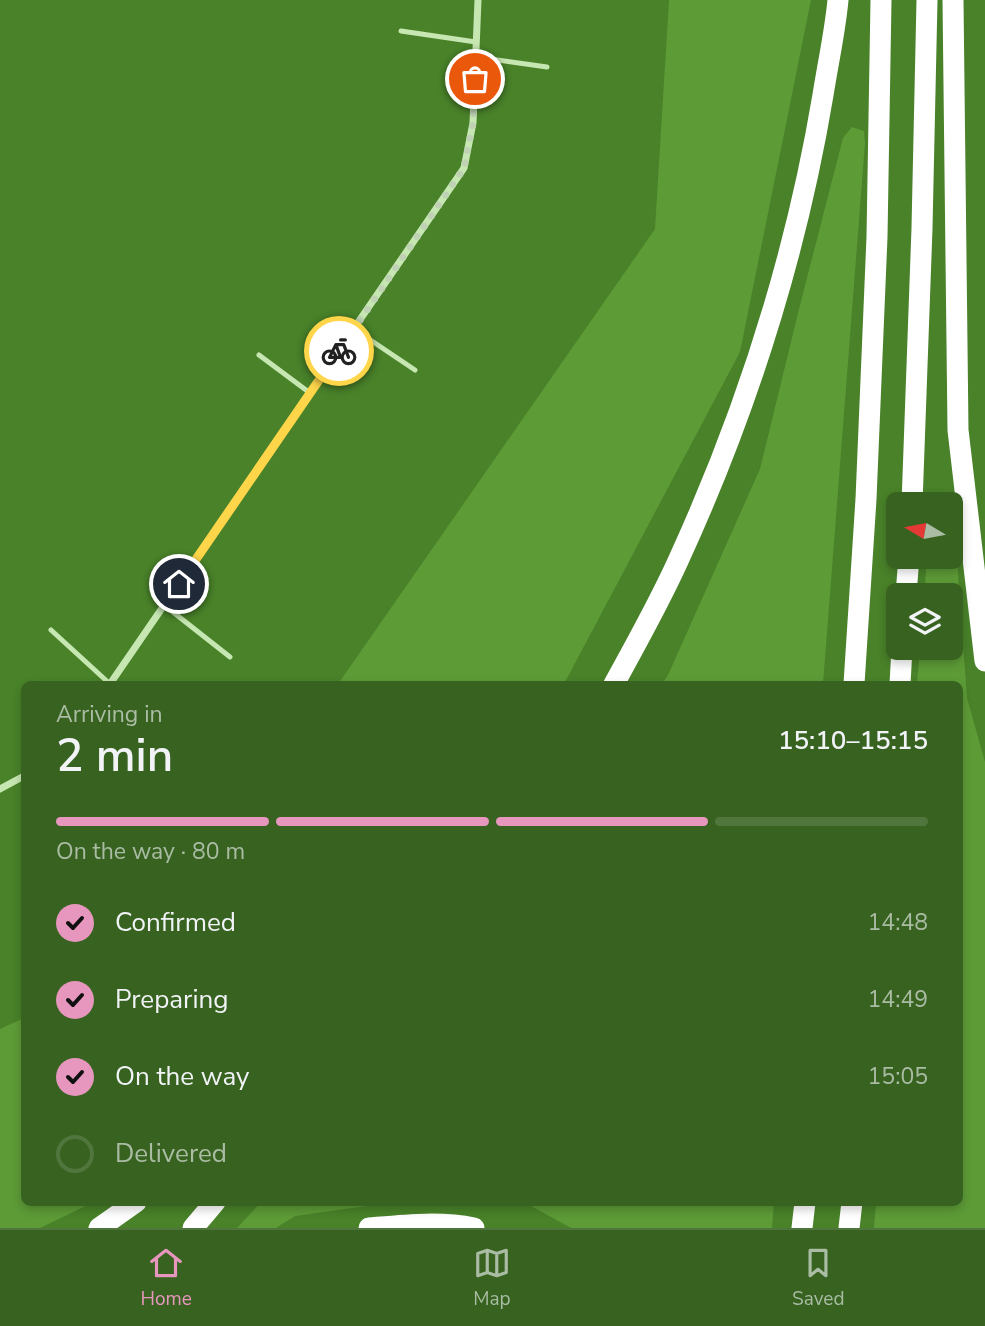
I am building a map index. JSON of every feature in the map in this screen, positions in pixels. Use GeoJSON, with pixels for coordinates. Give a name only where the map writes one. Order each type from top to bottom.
{"type":"FeatureCollection","features":[{"type":"Feature","properties":{"kind":"highway"},"geometry":{"type":"LineString","coordinates":[[616,681],[677,562],[719,465],[759,357],[795,232],[817,131],[838,0]]}},
{"type":"Feature","properties":{"kind":"highway"},"geometry":{"type":"LineString","coordinates":[[854,681],[866,499],[877,237],[881,0]]}},
{"type":"Feature","properties":{"kind":"highway"},"geometry":{"type":"LineString","coordinates":[[912,492],[927,0]]}},
{"type":"Feature","properties":{"kind":"highway"},"geometry":{"type":"LineString","coordinates":[[953,0],[958,430],[985,661]]}},
{"type":"Feature","properties":{"kind":"highway"},"geometry":{"type":"LineString","coordinates":[[900,681],[901,660]]}},
{"type":"Feature","properties":{"kind":"highway"},"geometry":{"type":"LineString","coordinates":[[99,1228],[130,1206]]}},
{"type":"Feature","properties":{"kind":"highway"},"geometry":{"type":"LineString","coordinates":[[193,1228],[212,1206]]}},
{"type":"Feature","properties":{"kind":"highway"},"geometry":{"type":"LineString","coordinates":[[802,1228],[805,1206]]}},
{"type":"Feature","properties":{"kind":"highway"},"geometry":{"type":"LineString","coordinates":[[849,1228],[852,1206]]}},
{"type":"Feature","properties":{"kind":"highway"},"geometry":{"type":"LineString","coordinates":[[369,1228],[416,1224],[474,1228]]}},
{"type":"Feature","properties":{"kind":"street"},"geometry":{"type":"LineString","coordinates":[[112,681],[464,168],[473,123],[478,0]]}},
{"type":"Feature","properties":{"kind":"street"},"geometry":{"type":"LineString","coordinates":[[0,789],[21,778]]}},
{"type":"Feature","properties":{"kind":"lane"},"geometry":{"type":"LineString","coordinates":[[401,31],[476,42]]}},
{"type":"Feature","properties":{"kind":"lane"},"geometry":{"type":"LineString","coordinates":[[476,57],[547,67]]}},
{"type":"Feature","properties":{"kind":"lane"},"geometry":{"type":"LineString","coordinates":[[354,329],[415,370]]}},
{"type":"Feature","properties":{"kind":"lane"},"geometry":{"type":"LineString","coordinates":[[259,355],[310,393]]}},
{"type":"Feature","properties":{"kind":"lane"},"geometry":{"type":"LineString","coordinates":[[164,605],[230,657]]}},
{"type":"Feature","properties":{"kind":"lane"},"geometry":{"type":"LineString","coordinates":[[51,630],[107,681]]}},
{"type":"Feature","properties":{"kind":"green space"},"geometry":{"type":"Polygon","coordinates":[[[669,0],[811,0],[740,352],[566,681],[340,681],[655,229],[669,0]]]}},
{"type":"Feature","properties":{"kind":"green space"},"geometry":{"type":"Polygon","coordinates":[[[852,127],[864,131],[865,143],[823,681],[664,681],[760,469],[843,138],[852,127]]]}},
{"type":"Feature","properties":{"kind":"green space"},"geometry":{"type":"Polygon","coordinates":[[[926,569],[958,569],[959,583],[925,583],[926,569]]]}},
{"type":"Feature","properties":{"kind":"green space"},"geometry":{"type":"Polygon","coordinates":[[[963,643],[967,698],[985,762],[985,1228],[874,1228],[876,1206],[963,1206],[963,681],[917,681],[919,660],[963,660],[963,643]]]}},
{"type":"Feature","properties":{"kind":"green space"},"geometry":{"type":"Polygon","coordinates":[[[21,1019],[21,1206],[86,1206],[40,1228],[0,1228],[0,1029],[21,1019]]]}},
{"type":"Feature","properties":{"kind":"green space"},"geometry":{"type":"Polygon","coordinates":[[[257,1206],[366,1206],[295,1216],[276,1228],[237,1228],[257,1206]]]}},
{"type":"Feature","properties":{"kind":"green space"},"geometry":{"type":"Polygon","coordinates":[[[531,1206],[774,1206],[772,1228],[571,1228],[531,1206]]]}},
{"type":"Feature","properties":{"kind":"way so far"},"geometry":{"type":"LineString","coordinates":[[339,351],[464,168],[473,123],[475,79]]}},
{"type":"Feature","properties":{"kind":"route"},"geometry":{"type":"LineString","coordinates":[[179,584],[339,351]]}}]}
